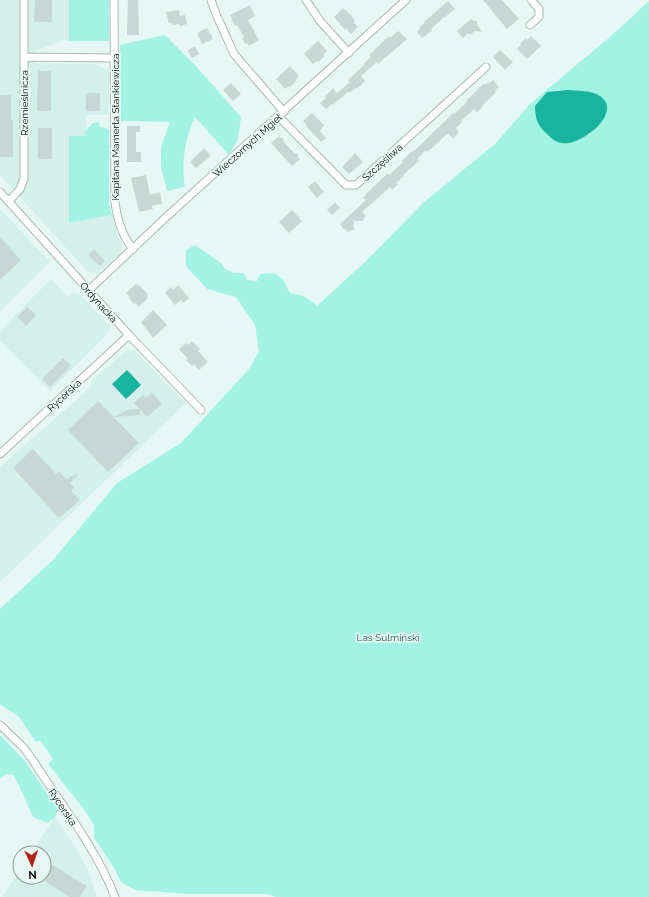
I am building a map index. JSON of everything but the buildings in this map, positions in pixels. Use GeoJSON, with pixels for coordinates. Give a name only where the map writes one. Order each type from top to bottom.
{"type":"FeatureCollection","features":[{"type":"Feature","properties":{"kind":"street","name":"Rzemieślnicza"},"geometry":{"type":"LineString","coordinates":[[8,201],[20,189],[24,179],[24,0]]}},
{"type":"Feature","properties":{"kind":"street","name":"Kapitana Mamerta Stankiewicza"},"geometry":{"type":"LineString","coordinates":[[114,0],[115,202],[117,214],[126,241],[133,249]]}},
{"type":"Feature","properties":{"kind":"street","name":"Szczęśliwa"},"geometry":{"type":"LineString","coordinates":[[211,0],[234,54],[281,114],[346,185],[356,185],[486,67]]}},
{"type":"Feature","properties":{"kind":"street"},"geometry":{"type":"LineString","coordinates":[[306,0],[320,21],[349,53]]}},
{"type":"Feature","properties":{"kind":"street","name":"Wieczornych Mgieł"},"geometry":{"type":"LineString","coordinates":[[89,290],[406,0]]}},
{"type":"Feature","properties":{"kind":"street"},"geometry":{"type":"LineString","coordinates":[[530,25],[538,17],[539,9],[531,0]]}},
{"type":"Feature","properties":{"kind":"street"},"geometry":{"type":"LineString","coordinates":[[24,57],[114,58]]}},
{"type":"Feature","properties":{"kind":"street","name":"Ordynacka"},"geometry":{"type":"LineString","coordinates":[[0,192],[129,335],[201,410]]}},
{"type":"Feature","properties":{"kind":"street","name":"Rycerska"},"geometry":{"type":"LineString","coordinates":[[0,454],[129,335]]}},
{"type":"Feature","properties":{"kind":"street","name":"Rycerska"},"geometry":{"type":"LineString","coordinates":[[0,725],[24,748],[34,762],[93,851],[108,879],[115,897]]}},
{"type":"Feature","properties":{"kind":"shaded area"},"geometry":{"type":"Polygon","coordinates":[[[0,0],[69,0],[69,41],[64,40],[35,51],[35,63],[94,64],[109,70],[109,115],[86,115],[86,136],[69,136],[69,223],[112,215],[117,234],[122,245],[120,254],[97,274],[89,273],[0,175],[0,0]]]}},
{"type":"Feature","properties":{"kind":"shaded area"},"geometry":{"type":"Polygon","coordinates":[[[567,90],[584,91],[600,96],[606,103],[607,111],[597,127],[588,134],[579,140],[569,143],[561,143],[553,139],[540,127],[535,114],[535,106],[547,92],[567,90]]]}},
{"type":"Feature","properties":{"kind":"shaded area"},"geometry":{"type":"Polygon","coordinates":[[[0,209],[50,262],[0,312],[0,209]]]}},
{"type":"Feature","properties":{"kind":"shaded area"},"geometry":{"type":"Polygon","coordinates":[[[51,279],[68,297],[74,292],[76,294],[78,293],[111,327],[108,333],[50,391],[0,341],[0,331],[51,279]]]}},
{"type":"Feature","properties":{"kind":"shaded area"},"geometry":{"type":"Polygon","coordinates":[[[127,350],[134,350],[186,403],[0,582],[0,467],[91,387],[91,381],[127,350]]]}},
{"type":"Feature","properties":{"kind":"shaded area"},"geometry":{"type":"Polygon","coordinates":[[[127,370],[141,385],[126,399],[112,384],[127,370]]]}},
{"type":"Feature","properties":{"kind":"shaded area"},"geometry":{"type":"Polygon","coordinates":[[[55,817],[88,870],[97,897],[2,897],[12,882],[12,885],[52,885],[52,845],[36,845],[55,817]]]}},
{"type":"Feature","properties":{"kind":"green space"},"geometry":{"type":"Polygon","coordinates":[[[69,0],[109,0],[109,41],[69,41],[69,0]]]}},
{"type":"Feature","properties":{"kind":"green space","name":"Las Sulmiński"},"geometry":{"type":"Polygon","coordinates":[[[649,1],[649,897],[276,897],[267,894],[186,894],[135,890],[121,882],[113,866],[94,838],[94,825],[83,808],[48,764],[53,759],[40,740],[36,742],[19,717],[0,704],[0,609],[54,559],[117,483],[181,443],[249,369],[259,352],[255,325],[236,297],[207,289],[186,266],[186,250],[195,245],[221,263],[225,269],[234,273],[244,273],[247,280],[257,281],[260,274],[274,273],[283,279],[290,293],[304,296],[317,306],[367,260],[424,202],[495,144],[531,103],[611,36],[649,1]],[[561,90],[547,92],[589,135],[607,113],[576,91],[561,90]]]}},
{"type":"Feature","properties":{"kind":"green space"},"geometry":{"type":"Polygon","coordinates":[[[165,35],[195,65],[241,117],[238,139],[229,155],[195,117],[186,142],[183,169],[185,187],[167,191],[161,167],[161,147],[170,122],[121,121],[120,45],[165,35]]]}},
{"type":"Feature","properties":{"kind":"green space"},"geometry":{"type":"Polygon","coordinates":[[[99,122],[100,127],[109,129],[109,204],[112,215],[69,223],[69,136],[85,136],[86,130],[93,123],[99,122]]]}},
{"type":"Feature","properties":{"kind":"green space"},"geometry":{"type":"Polygon","coordinates":[[[0,735],[24,760],[58,809],[55,817],[48,823],[33,817],[14,775],[6,774],[0,779],[0,735]]]}}]}
